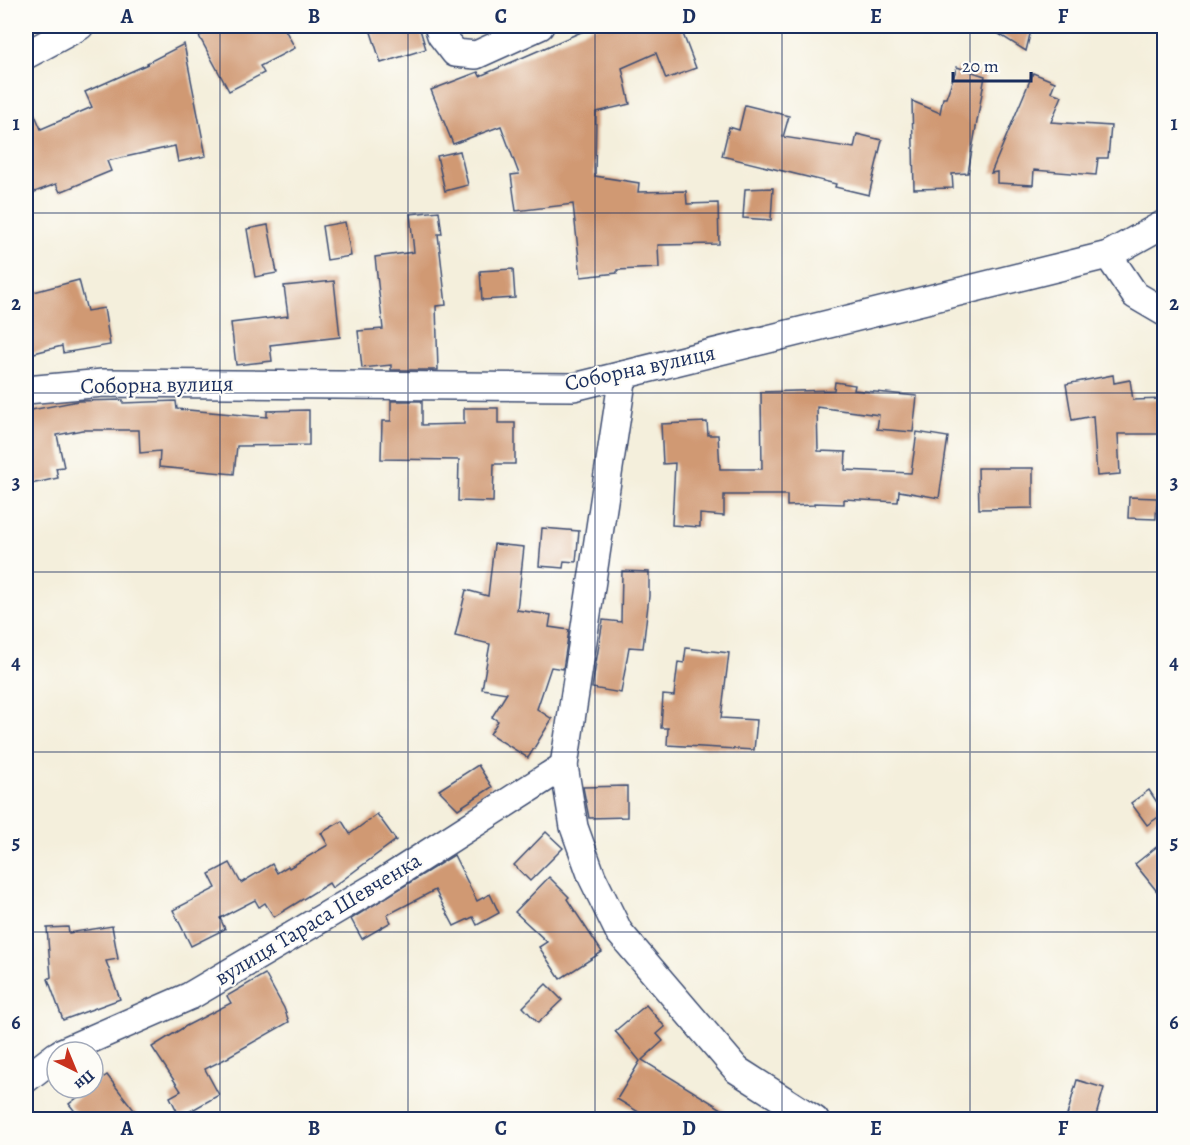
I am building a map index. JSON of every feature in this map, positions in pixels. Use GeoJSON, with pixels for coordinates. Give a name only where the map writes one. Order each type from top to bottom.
{"type":"FeatureCollection","features":[{"type":"Feature","properties":{"kind":"street"},"geometry":{"type":"LineString","coordinates":[[26,55],[80,26]]}},
{"type":"Feature","properties":{"kind":"street"},"geometry":{"type":"LineString","coordinates":[[438,26],[441,35],[455,53],[476,55],[540,26]]}},
{"type":"Feature","properties":{"kind":"street","name":"Соборна вулиця"},"geometry":{"type":"LineString","coordinates":[[26,390],[103,383],[574,387],[1108,255],[1164,224]]}},
{"type":"Feature","properties":{"kind":"street"},"geometry":{"type":"LineString","coordinates":[[1108,255],[1135,296],[1164,312]]}},
{"type":"Feature","properties":{"kind":"street"},"geometry":{"type":"LineString","coordinates":[[623,375],[564,766],[574,827],[592,877],[619,932],[737,1070],[815,1119]]}},
{"type":"Feature","properties":{"kind":"street","name":"вулиця Тараса Шевченка"},"geometry":{"type":"LineString","coordinates":[[89,1040],[190,996],[380,884],[564,766]]}},
{"type":"Feature","properties":{"kind":"street"},"geometry":{"type":"LineString","coordinates":[[26,1079],[45,1064]]}},
{"type":"Feature","properties":{"kind":"building"},"geometry":{"type":"Polygon","coordinates":[[[218,26],[283,26],[295,48],[260,66],[264,73],[229,91],[199,36],[218,26]]]}},
{"type":"Feature","properties":{"kind":"building"},"geometry":{"type":"Polygon","coordinates":[[[369,26],[419,26],[426,49],[381,63],[369,26]]]}},
{"type":"Feature","properties":{"kind":"building"},"geometry":{"type":"Polygon","coordinates":[[[595,26],[680,26],[696,68],[666,79],[656,53],[622,68],[630,104],[596,112],[595,176],[639,183],[638,192],[686,191],[687,204],[718,203],[719,244],[658,245],[659,268],[617,270],[617,273],[581,277],[573,204],[516,211],[511,175],[519,174],[501,126],[453,144],[431,90],[478,72],[480,76],[595,26]]]}},
{"type":"Feature","properties":{"kind":"building"},"geometry":{"type":"Polygon","coordinates":[[[986,26],[1032,26],[1026,51],[986,26]]]}},
{"type":"Feature","properties":{"kind":"building"},"geometry":{"type":"Polygon","coordinates":[[[184,44],[206,156],[178,162],[175,146],[107,161],[111,171],[60,192],[56,184],[32,193],[26,178],[26,94],[41,129],[92,107],[85,92],[148,64],[184,44]]]}},
{"type":"Feature","properties":{"kind":"building"},"geometry":{"type":"Polygon","coordinates":[[[957,67],[985,76],[968,173],[952,174],[953,188],[914,189],[912,101],[940,113],[943,98],[946,98],[957,67]]]}},
{"type":"Feature","properties":{"kind":"building"},"geometry":{"type":"Polygon","coordinates":[[[1033,73],[1055,82],[1051,92],[1062,96],[1051,122],[1111,126],[1108,158],[1098,158],[1096,175],[1034,170],[1033,185],[997,183],[997,172],[991,173],[1033,73]]]}},
{"type":"Feature","properties":{"kind":"building"},"geometry":{"type":"Polygon","coordinates":[[[745,105],[789,116],[783,137],[854,148],[857,134],[882,140],[869,195],[835,187],[836,184],[722,156],[729,127],[739,130],[745,105]]]}},
{"type":"Feature","properties":{"kind":"building"},"geometry":{"type":"Polygon","coordinates":[[[460,151],[468,185],[445,191],[437,156],[460,151]]]}},
{"type":"Feature","properties":{"kind":"building"},"geometry":{"type":"Polygon","coordinates":[[[773,188],[771,220],[743,218],[745,189],[773,188]]]}},
{"type":"Feature","properties":{"kind":"building"},"geometry":{"type":"Polygon","coordinates":[[[439,211],[442,234],[438,234],[446,305],[436,306],[438,370],[391,370],[391,365],[362,368],[358,331],[383,329],[375,257],[414,252],[410,214],[439,211]]]}},
{"type":"Feature","properties":{"kind":"building"},"geometry":{"type":"Polygon","coordinates":[[[345,222],[351,256],[327,260],[322,226],[345,222]]]}},
{"type":"Feature","properties":{"kind":"building"},"geometry":{"type":"Polygon","coordinates":[[[268,225],[277,273],[255,277],[247,229],[268,225]]]}},
{"type":"Feature","properties":{"kind":"building"},"geometry":{"type":"Polygon","coordinates":[[[513,269],[515,298],[482,300],[480,271],[513,269]]]}},
{"type":"Feature","properties":{"kind":"building"},"geometry":{"type":"Polygon","coordinates":[[[79,280],[87,311],[104,308],[110,345],[63,353],[62,346],[26,355],[26,294],[79,280]]]}},
{"type":"Feature","properties":{"kind":"building"},"geometry":{"type":"Polygon","coordinates":[[[334,281],[340,337],[270,345],[272,361],[236,365],[231,323],[288,316],[284,286],[334,281]]]}},
{"type":"Feature","properties":{"kind":"building"},"geometry":{"type":"Polygon","coordinates":[[[1113,375],[1114,383],[1130,380],[1133,400],[1164,399],[1164,434],[1118,434],[1120,474],[1097,476],[1093,416],[1072,420],[1066,384],[1113,375]]]}},
{"type":"Feature","properties":{"kind":"building"},"geometry":{"type":"Polygon","coordinates":[[[835,382],[855,385],[854,390],[917,396],[913,432],[877,429],[879,415],[817,407],[818,451],[846,452],[845,470],[911,473],[917,432],[948,437],[939,498],[899,491],[898,502],[844,499],[844,504],[814,503],[814,505],[787,506],[787,495],[724,495],[724,516],[700,514],[700,527],[672,525],[675,463],[663,464],[661,424],[707,422],[708,435],[718,435],[720,469],[762,469],[761,392],[834,390],[835,382]]]}},
{"type":"Feature","properties":{"kind":"building"},"geometry":{"type":"Polygon","coordinates":[[[123,400],[123,403],[176,401],[177,409],[267,417],[267,411],[309,410],[309,445],[237,446],[234,474],[159,467],[160,451],[140,453],[139,430],[82,430],[57,435],[64,467],[56,468],[58,478],[26,485],[26,463],[31,461],[26,432],[26,411],[78,401],[123,400]]]}},
{"type":"Feature","properties":{"kind":"building"},"geometry":{"type":"Polygon","coordinates":[[[391,401],[422,401],[422,425],[464,424],[464,408],[498,408],[498,423],[515,423],[515,464],[494,464],[493,502],[458,501],[459,460],[381,459],[382,421],[391,421],[391,401]]]}},
{"type":"Feature","properties":{"kind":"building"},"geometry":{"type":"Polygon","coordinates":[[[978,468],[1033,468],[1033,508],[979,509],[978,468]]]}},
{"type":"Feature","properties":{"kind":"building"},"geometry":{"type":"Polygon","coordinates":[[[1129,497],[1157,498],[1156,519],[1128,518],[1129,497]]]}},
{"type":"Feature","properties":{"kind":"building"},"geometry":{"type":"Polygon","coordinates":[[[542,528],[579,531],[576,562],[564,561],[563,568],[539,566],[542,528]]]}},
{"type":"Feature","properties":{"kind":"building"},"geometry":{"type":"Polygon","coordinates":[[[494,544],[524,547],[517,610],[551,615],[549,627],[569,630],[563,669],[551,667],[537,709],[552,719],[528,758],[490,734],[498,721],[492,717],[507,693],[482,689],[490,644],[455,636],[466,590],[488,596],[494,544]]]}},
{"type":"Feature","properties":{"kind":"building"},"geometry":{"type":"Polygon","coordinates":[[[622,571],[649,572],[649,596],[643,648],[629,647],[621,693],[592,688],[603,620],[621,622],[622,571]]]}},
{"type":"Feature","properties":{"kind":"building"},"geometry":{"type":"Polygon","coordinates":[[[686,648],[729,653],[721,718],[757,720],[754,750],[667,745],[668,728],[661,728],[663,695],[674,696],[678,662],[684,663],[686,648]]]}},
{"type":"Feature","properties":{"kind":"building"},"geometry":{"type":"Polygon","coordinates":[[[478,765],[492,787],[458,809],[439,790],[478,765]]]}},
{"type":"Feature","properties":{"kind":"building"},"geometry":{"type":"Polygon","coordinates":[[[627,786],[627,817],[589,818],[583,787],[627,786]]]}},
{"type":"Feature","properties":{"kind":"building"},"geometry":{"type":"Polygon","coordinates":[[[1149,790],[1164,813],[1147,825],[1131,803],[1149,790]]]}},
{"type":"Feature","properties":{"kind":"building"},"geometry":{"type":"Polygon","coordinates":[[[377,814],[396,840],[332,888],[329,883],[274,917],[265,903],[259,907],[255,900],[220,918],[225,929],[191,946],[173,910],[216,888],[209,874],[230,863],[241,883],[272,864],[277,873],[328,845],[321,833],[342,821],[350,834],[377,814]]]}},
{"type":"Feature","properties":{"kind":"building"},"geometry":{"type":"Polygon","coordinates":[[[546,832],[563,848],[530,881],[514,865],[546,832]]]}},
{"type":"Feature","properties":{"kind":"building"},"geometry":{"type":"Polygon","coordinates":[[[1164,841],[1164,900],[1135,864],[1164,841]]]}},
{"type":"Feature","properties":{"kind":"building"},"geometry":{"type":"Polygon","coordinates":[[[454,855],[477,901],[490,894],[499,913],[477,925],[473,917],[454,926],[435,890],[387,915],[391,922],[362,939],[351,919],[454,855]]]}},
{"type":"Feature","properties":{"kind":"building"},"geometry":{"type":"Polygon","coordinates":[[[549,877],[569,897],[567,899],[602,952],[560,979],[539,947],[547,942],[515,912],[549,877]]]}},
{"type":"Feature","properties":{"kind":"building"},"geometry":{"type":"Polygon","coordinates":[[[112,926],[118,959],[106,961],[120,999],[63,1020],[48,979],[51,977],[47,928],[68,927],[69,933],[112,926]]]}},
{"type":"Feature","properties":{"kind":"building"},"geometry":{"type":"Polygon","coordinates":[[[265,974],[289,1022],[205,1069],[219,1095],[180,1117],[170,1097],[181,1091],[152,1047],[186,1026],[231,1003],[227,996],[265,974]]]}},
{"type":"Feature","properties":{"kind":"building"},"geometry":{"type":"Polygon","coordinates":[[[546,984],[562,1000],[538,1023],[523,1007],[546,984]]]}},
{"type":"Feature","properties":{"kind":"building"},"geometry":{"type":"Polygon","coordinates":[[[646,1005],[665,1027],[657,1034],[663,1041],[642,1060],[738,1119],[650,1119],[617,1099],[640,1061],[615,1031],[646,1005]]]}},
{"type":"Feature","properties":{"kind":"building"},"geometry":{"type":"Polygon","coordinates":[[[107,1075],[141,1119],[81,1119],[69,1104],[74,1100],[105,1100],[105,1076],[107,1075]]]}},
{"type":"Feature","properties":{"kind":"building"},"geometry":{"type":"Polygon","coordinates":[[[1077,1080],[1104,1088],[1095,1119],[1066,1119],[1077,1080]]]}}]}
